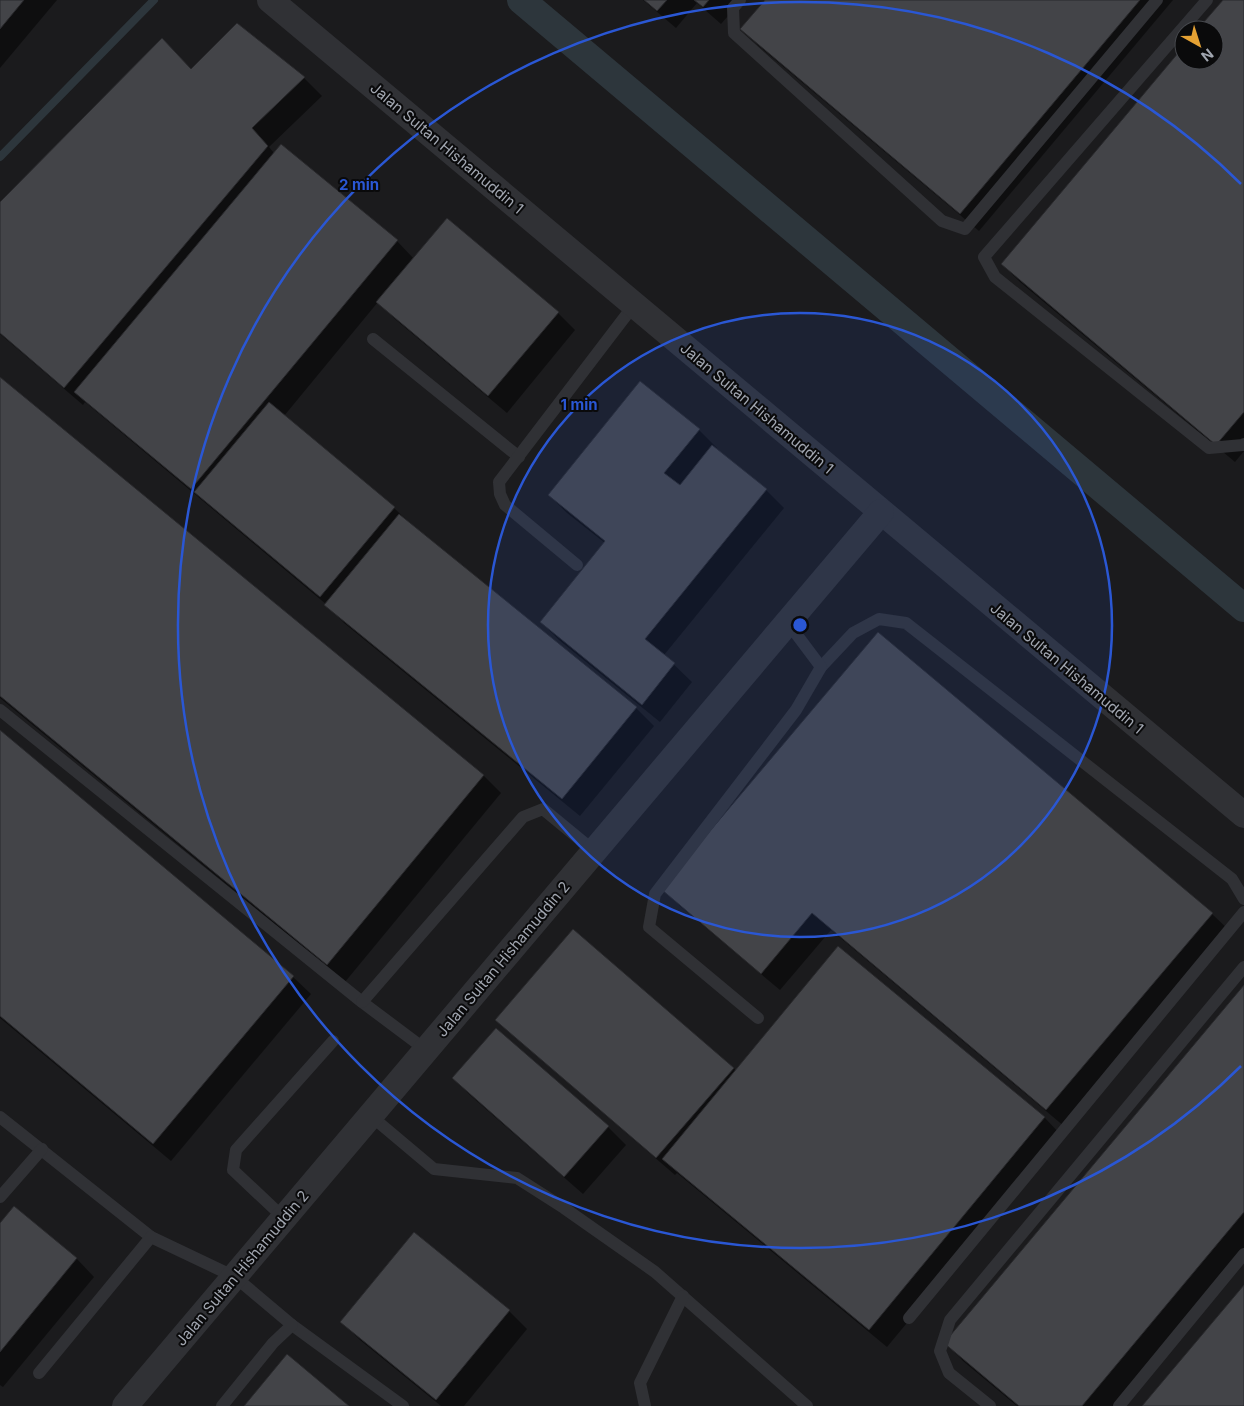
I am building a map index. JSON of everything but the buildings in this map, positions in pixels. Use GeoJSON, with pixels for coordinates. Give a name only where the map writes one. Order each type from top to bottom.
{"type":"FeatureCollection","features":[{"type":"Feature","properties":{"kind":"street","name":"Jalan Sultan Hishamuddin 1"},"geometry":{"type":"LineString","coordinates":[[270,0],[1244,815]]}},
{"type":"Feature","properties":{"kind":"street","name":"Jalan Sultan Hishamuddin 2"},"geometry":{"type":"LineString","coordinates":[[125,1406],[881,512]]}},
{"type":"Feature","properties":{"kind":"lane"},"geometry":{"type":"LineString","coordinates":[[740,0],[733,8],[734,33],[942,221],[964,230],[1157,0]]}},
{"type":"Feature","properties":{"kind":"lane"},"geometry":{"type":"LineString","coordinates":[[1208,0],[984,257],[995,277],[1208,448],[1242,446],[1244,444]]}},
{"type":"Feature","properties":{"kind":"lane"},"geometry":{"type":"LineString","coordinates":[[577,564],[505,505],[500,494],[499,482],[634,305]]}},
{"type":"Feature","properties":{"kind":"lane"},"geometry":{"type":"LineString","coordinates":[[373,339],[519,457]]}},
{"type":"Feature","properties":{"kind":"lane"},"geometry":{"type":"LineString","coordinates":[[758,1018],[649,927],[655,894],[796,710],[822,667],[853,633],[880,619],[906,622],[1232,879],[1244,899]]}},
{"type":"Feature","properties":{"kind":"lane"},"geometry":{"type":"LineString","coordinates":[[788,623],[822,667]]}},
{"type":"Feature","properties":{"kind":"lane"},"geometry":{"type":"LineString","coordinates":[[0,710],[362,1002],[426,1050]]}},
{"type":"Feature","properties":{"kind":"lane"},"geometry":{"type":"LineString","coordinates":[[362,1002],[523,817],[543,810],[594,851]]}},
{"type":"Feature","properties":{"kind":"lane"},"geometry":{"type":"LineString","coordinates":[[909,1318],[1244,912]]}},
{"type":"Feature","properties":{"kind":"lane"},"geometry":{"type":"LineString","coordinates":[[990,1406],[949,1373],[940,1351],[950,1320],[1244,967]]}},
{"type":"Feature","properties":{"kind":"lane"},"geometry":{"type":"LineString","coordinates":[[284,1218],[233,1170],[236,1150],[333,1041]]}},
{"type":"Feature","properties":{"kind":"lane"},"geometry":{"type":"LineString","coordinates":[[371,1116],[434,1169],[517,1178],[564,1208],[655,1272],[807,1406]]}},
{"type":"Feature","properties":{"kind":"lane"},"geometry":{"type":"LineString","coordinates":[[0,1117],[151,1237],[235,1277],[292,1325],[403,1406]]}},
{"type":"Feature","properties":{"kind":"lane"},"geometry":{"type":"LineString","coordinates":[[0,1197],[42,1149]]}},
{"type":"Feature","properties":{"kind":"lane"},"geometry":{"type":"LineString","coordinates":[[39,1373],[151,1237]]}},
{"type":"Feature","properties":{"kind":"lane"},"geometry":{"type":"LineString","coordinates":[[1119,1406],[1244,1254]]}},
{"type":"Feature","properties":{"kind":"lane"},"geometry":{"type":"LineString","coordinates":[[645,1406],[640,1383],[683,1296]]}},
{"type":"Feature","properties":{"kind":"lane"},"geometry":{"type":"LineString","coordinates":[[222,1406],[273,1343],[292,1325]]}},
{"type":"Feature","properties":{"kind":"shaded area"},"geometry":{"type":"Polygon","coordinates":[[[0,0],[1244,0],[1244,1406],[0,1406],[0,0]]]}},
{"type":"Feature","properties":{"kind":"waterway"},"geometry":{"type":"LineString","coordinates":[[0,157],[154,0]]}},
{"type":"Feature","properties":{"kind":"waterway"},"geometry":{"type":"LineString","coordinates":[[521,0],[1244,608]]}}]}
